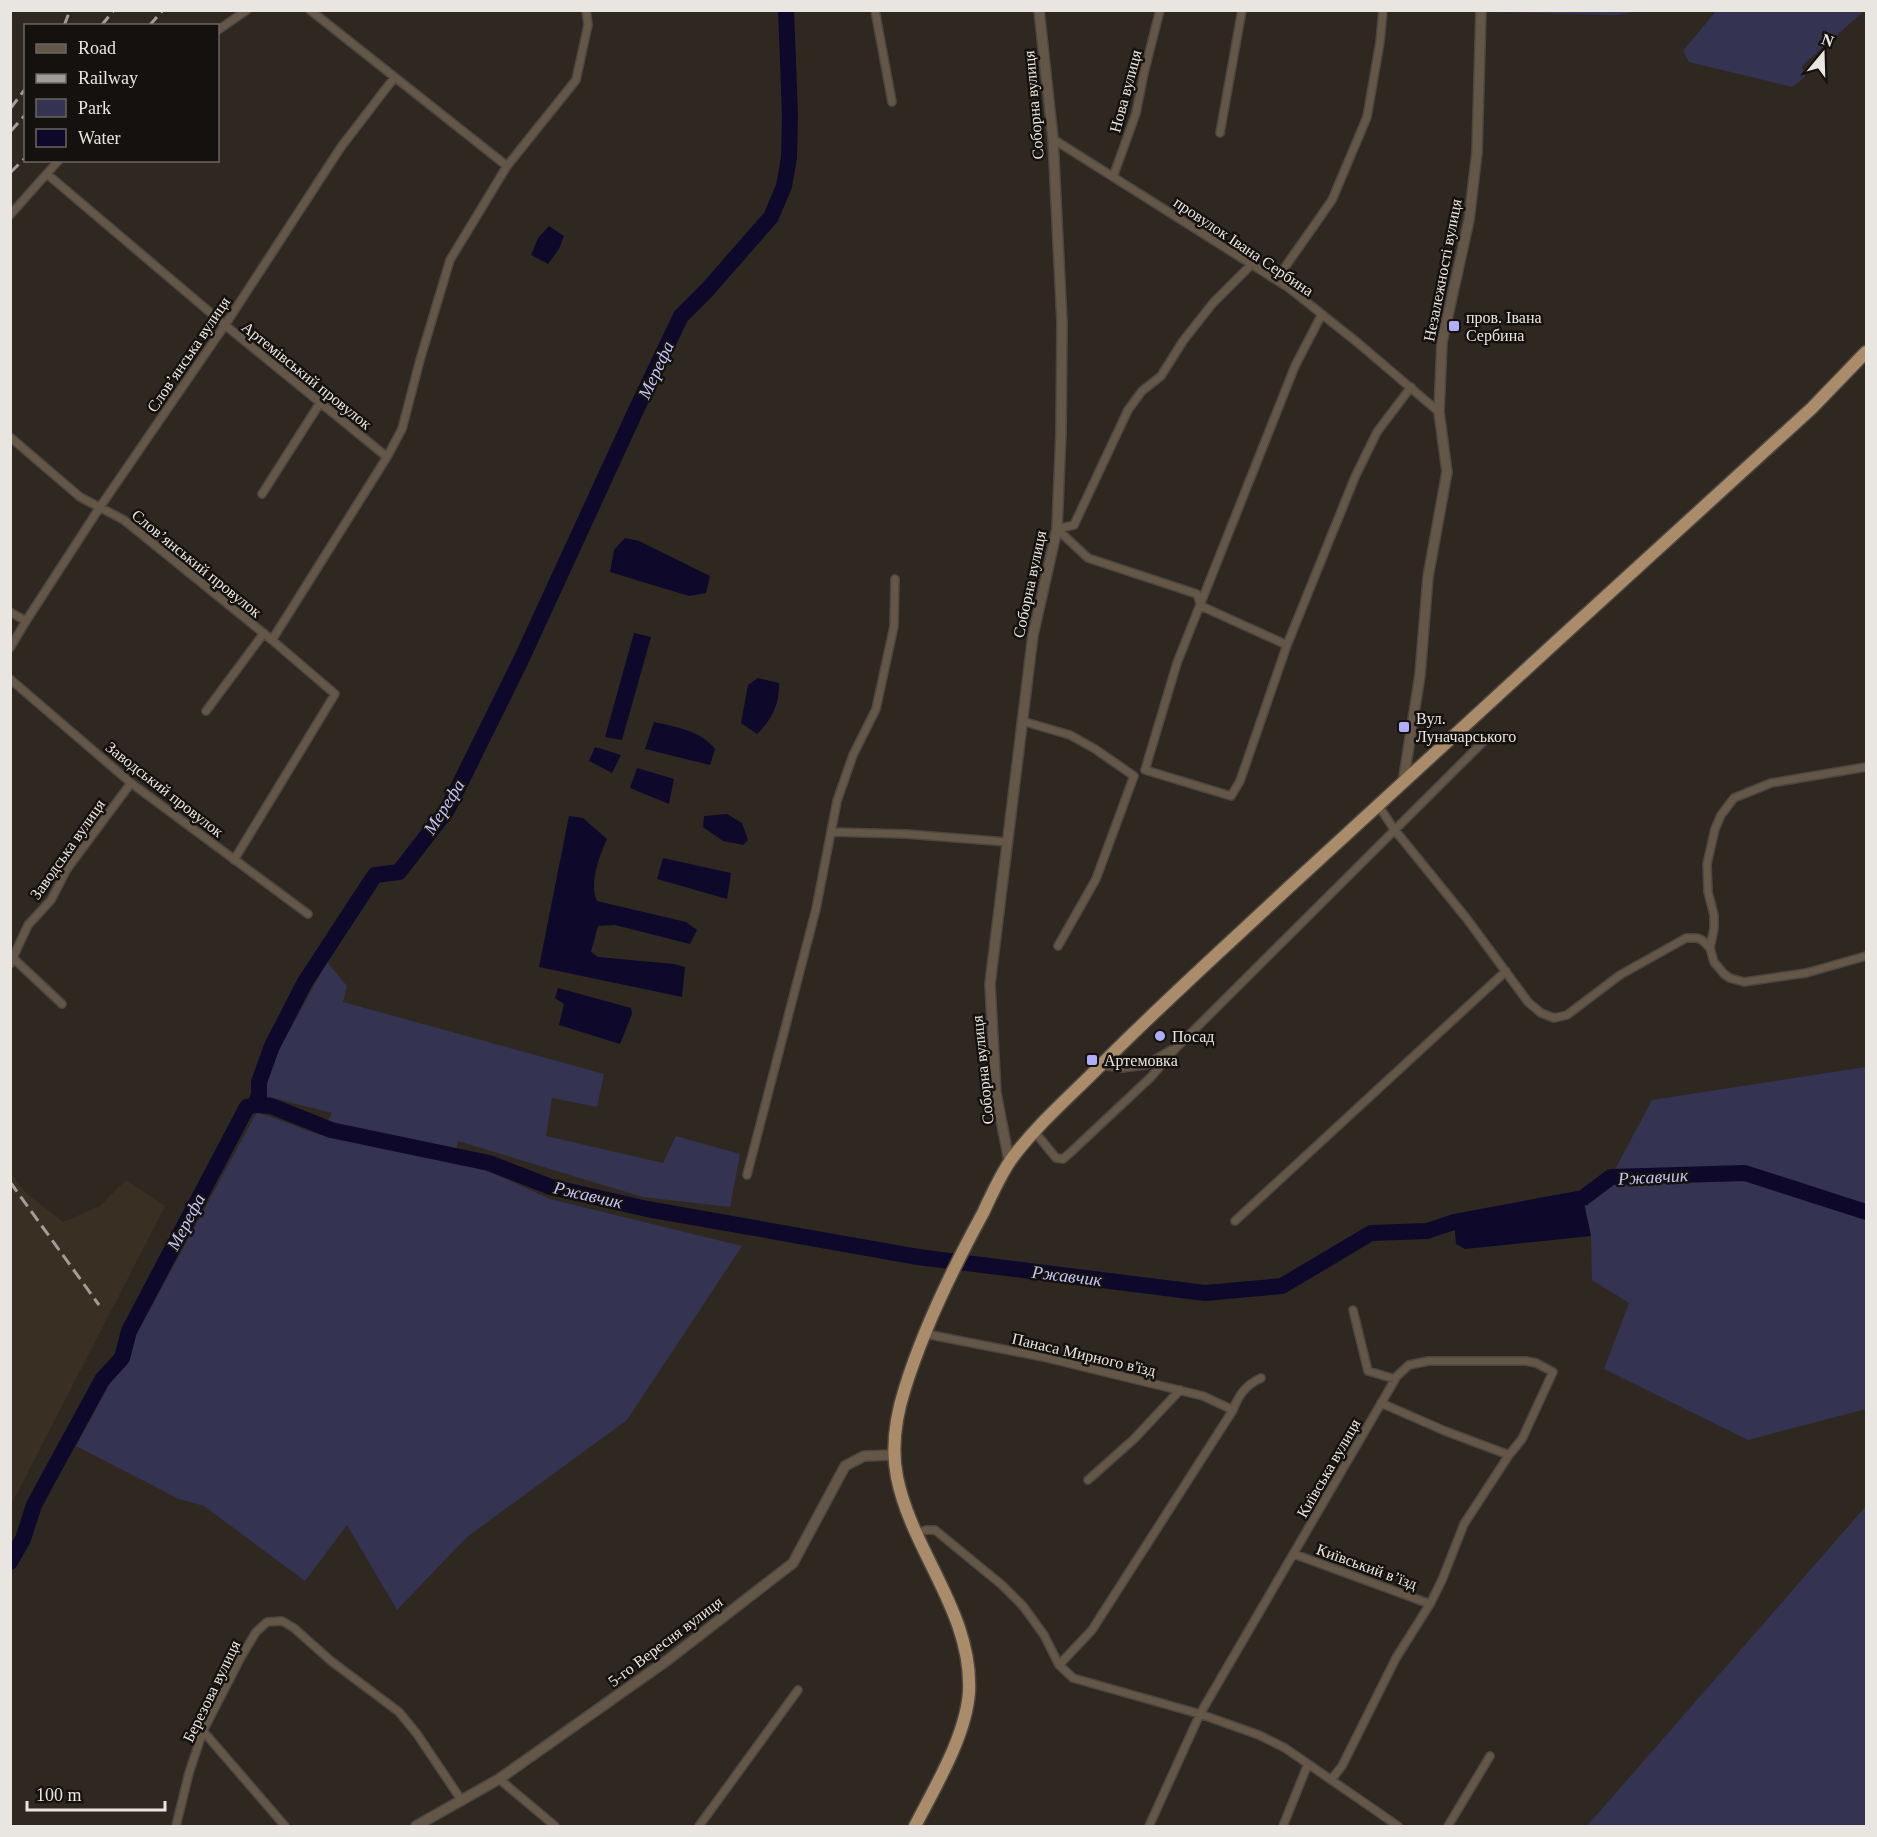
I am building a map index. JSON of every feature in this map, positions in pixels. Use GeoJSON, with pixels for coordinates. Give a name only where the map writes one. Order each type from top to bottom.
{"type":"FeatureCollection","features":[{"type":"Feature","properties":{"kind":"highway"},"geometry":{"type":"LineString","coordinates":[[915,1827],[964,1717],[968,1698],[969,1672],[956,1617],[916,1533],[901,1494],[894,1455],[895,1428],[898,1410],[926,1334],[970,1236],[1009,1161],[1034,1131],[1161,1006],[1812,408],[1866,352]]}},
{"type":"Feature","properties":{"kind":"street"},"geometry":{"type":"LineString","coordinates":[[219,29],[247,10]]}},
{"type":"Feature","properties":{"kind":"street"},"geometry":{"type":"LineString","coordinates":[[310,10],[507,165]]}},
{"type":"Feature","properties":{"kind":"street"},"geometry":{"type":"LineString","coordinates":[[272,640],[387,457],[402,429],[450,260],[507,165],[576,80],[588,25],[586,10]]}},
{"type":"Feature","properties":{"kind":"street"},"geometry":{"type":"LineString","coordinates":[[875,10],[892,102]]}},
{"type":"Feature","properties":{"kind":"street","name":"Соборна вулиця"},"geometry":{"type":"LineString","coordinates":[[1009,1161],[996,1093],[990,984],[1032,635],[1057,529],[1061,432],[1062,324],[1053,139],[1039,10]]}},
{"type":"Feature","properties":{"kind":"street","name":"Нова вулиця"},"geometry":{"type":"LineString","coordinates":[[1113,177],[1136,113],[1160,10]]}},
{"type":"Feature","properties":{"kind":"street"},"geometry":{"type":"LineString","coordinates":[[1220,133],[1242,10]]}},
{"type":"Feature","properties":{"kind":"street"},"geometry":{"type":"LineString","coordinates":[[1276,280],[1332,200],[1368,117],[1383,10]]}},
{"type":"Feature","properties":{"kind":"street","name":"Незалежності вулиця"},"geometry":{"type":"LineString","coordinates":[[1403,783],[1420,675],[1428,577],[1447,472],[1439,412],[1442,342],[1469,220],[1477,152],[1481,10]]}},
{"type":"Feature","properties":{"kind":"street","name":"Слов’янська вулиця"},"geometry":{"type":"LineString","coordinates":[[10,648],[100,507],[225,326],[341,147],[394,78]]}},
{"type":"Feature","properties":{"kind":"street","name":"провулок Івана Сербина"},"geometry":{"type":"LineString","coordinates":[[1053,139],[1276,280],[1322,314],[1439,412]]}},
{"type":"Feature","properties":{"kind":"street"},"geometry":{"type":"LineString","coordinates":[[10,214],[57,162]]}},
{"type":"Feature","properties":{"kind":"street","name":"Артемівський провулок"},"geometry":{"type":"LineString","coordinates":[[47,174],[225,326],[387,457]]}},
{"type":"Feature","properties":{"kind":"street"},"geometry":{"type":"LineString","coordinates":[[1057,529],[1074,525],[1128,410],[1142,391],[1161,376],[1183,341],[1213,303],[1252,264]]}},
{"type":"Feature","properties":{"kind":"street"},"geometry":{"type":"LineString","coordinates":[[1058,946],[1096,879],[1134,776],[1145,770],[1177,663],[1295,366],[1322,314]]}},
{"type":"Feature","properties":{"kind":"street"},"geometry":{"type":"LineString","coordinates":[[1145,770],[1231,796],[1240,781],[1287,645],[1355,477],[1377,432],[1411,387]]}},
{"type":"Feature","properties":{"kind":"street"},"geometry":{"type":"LineString","coordinates":[[262,495],[320,403]]}},
{"type":"Feature","properties":{"kind":"street","name":"Слов’янський провулок"},"geometry":{"type":"LineString","coordinates":[[10,437],[80,496],[124,520],[264,633],[334,694],[234,860]]}},
{"type":"Feature","properties":{"kind":"street"},"geometry":{"type":"LineString","coordinates":[[1057,529],[1088,558],[1197,594],[1201,606],[1287,645]]}},
{"type":"Feature","properties":{"kind":"street"},"geometry":{"type":"LineString","coordinates":[[747,1175],[816,909],[837,801],[853,755],[876,709],[894,626],[895,579]]}},
{"type":"Feature","properties":{"kind":"street"},"geometry":{"type":"LineString","coordinates":[[10,612],[26,621]]}},
{"type":"Feature","properties":{"kind":"street"},"geometry":{"type":"LineString","coordinates":[[206,711],[264,633]]}},
{"type":"Feature","properties":{"kind":"street","name":"Заводський провулок"},"geometry":{"type":"LineString","coordinates":[[10,679],[131,783],[308,914]]}},
{"type":"Feature","properties":{"kind":"street"},"geometry":{"type":"LineString","coordinates":[[1022,722],[1070,735],[1095,748],[1134,776]]}},
{"type":"Feature","properties":{"kind":"street"},"geometry":{"type":"LineString","coordinates":[[1034,1131],[1056,1158],[1063,1159],[1150,1077],[1176,1047],[1487,738]]}},
{"type":"Feature","properties":{"kind":"street"},"geometry":{"type":"LineString","coordinates":[[1866,767],[1771,783],[1734,798],[1721,815],[1715,829],[1707,864],[1708,892],[1714,915],[1710,948],[1714,962],[1730,978],[1744,982],[1806,973],[1866,956]]}},
{"type":"Feature","properties":{"kind":"street","name":"Заводська вулиця"},"geometry":{"type":"LineString","coordinates":[[12,961],[28,925],[51,900],[67,869],[131,783]]}},
{"type":"Feature","properties":{"kind":"street"},"geometry":{"type":"LineString","coordinates":[[1378,805],[1394,829],[1467,919],[1528,1002],[1541,1013],[1554,1018],[1567,1015],[1620,975],[1682,940],[1706,935],[1714,928]]}},
{"type":"Feature","properties":{"kind":"street"},"geometry":{"type":"LineString","coordinates":[[831,832],[906,834],[1007,842]]}},
{"type":"Feature","properties":{"kind":"street"},"geometry":{"type":"LineString","coordinates":[[1697,938],[1710,948]]}},
{"type":"Feature","properties":{"kind":"street"},"geometry":{"type":"LineString","coordinates":[[12,961],[62,1004]]}},
{"type":"Feature","properties":{"kind":"street"},"geometry":{"type":"LineString","coordinates":[[1235,1221],[1506,971]]}},
{"type":"Feature","properties":{"kind":"street"},"geometry":{"type":"LineString","coordinates":[[1101,1065],[1122,1068],[1146,1065],[1176,1047]]}},
{"type":"Feature","properties":{"kind":"street"},"geometry":{"type":"LineString","coordinates":[[1353,1310],[1368,1371],[1395,1379]]}},
{"type":"Feature","properties":{"kind":"street","name":"Панаса Мирного в'їзд"},"geometry":{"type":"LineString","coordinates":[[926,1334],[1043,1357],[1180,1390],[1203,1396],[1233,1410]]}},
{"type":"Feature","properties":{"kind":"street","name":"Київська вулиця"},"geometry":{"type":"LineString","coordinates":[[1149,1827],[1200,1714],[1395,1379],[1409,1365],[1428,1361],[1526,1361],[1553,1371],[1522,1439],[1509,1455]]}},
{"type":"Feature","properties":{"kind":"street"},"geometry":{"type":"LineString","coordinates":[[1059,1665],[1092,1630],[1233,1410],[1238,1396],[1249,1384],[1261,1378]]}},
{"type":"Feature","properties":{"kind":"street"},"geometry":{"type":"LineString","coordinates":[[1088,1480],[1134,1439],[1180,1390]]}},
{"type":"Feature","properties":{"kind":"street"},"geometry":{"type":"LineString","coordinates":[[1332,1780],[1342,1766],[1396,1658],[1430,1604],[1464,1524],[1509,1455],[1445,1431],[1381,1403]]}},
{"type":"Feature","properties":{"kind":"street","name":"5-го Вересня вулиця"},"geometry":{"type":"LineString","coordinates":[[416,1827],[499,1779],[669,1659],[793,1563],[845,1466],[864,1456],[894,1455]]}},
{"type":"Feature","properties":{"kind":"street"},"geometry":{"type":"LineString","coordinates":[[916,1533],[935,1530],[1002,1585],[1023,1606],[1044,1635],[1059,1665],[1073,1678],[1200,1714],[1258,1735],[1285,1748],[1398,1827]]}},
{"type":"Feature","properties":{"kind":"street","name":"Київський в’їзд"},"geometry":{"type":"LineString","coordinates":[[1294,1554],[1430,1604]]}},
{"type":"Feature","properties":{"kind":"street","name":"Березова вулиця"},"geometry":{"type":"LineString","coordinates":[[176,1827],[189,1773],[203,1731],[241,1657],[256,1632],[267,1622],[282,1621],[294,1628],[332,1661],[399,1712],[417,1734],[462,1801]]}},
{"type":"Feature","properties":{"kind":"street"},"geometry":{"type":"LineString","coordinates":[[699,1827],[798,1690]]}},
{"type":"Feature","properties":{"kind":"street"},"geometry":{"type":"LineString","coordinates":[[203,1731],[285,1827]]}},
{"type":"Feature","properties":{"kind":"street"},"geometry":{"type":"LineString","coordinates":[[1448,1827],[1490,1756]]}},
{"type":"Feature","properties":{"kind":"street"},"geometry":{"type":"LineString","coordinates":[[1283,1827],[1308,1764]]}},
{"type":"Feature","properties":{"kind":"street"},"geometry":{"type":"LineString","coordinates":[[499,1779],[555,1827]]}},
{"type":"Feature","properties":{"kind":"shaded area"},"geometry":{"type":"Polygon","coordinates":[[[11,1174],[25,1192],[63,1222],[100,1206],[126,1180],[165,1206],[11,1505],[11,1174]]]}},
{"type":"Feature","properties":{"kind":"green space"},"geometry":{"type":"Polygon","coordinates":[[[1489,10],[1641,11],[1617,15],[1489,12],[1489,10]]]}},
{"type":"Feature","properties":{"kind":"green space"},"geometry":{"type":"Polygon","coordinates":[[[1716,11],[1864,11],[1802,66],[1805,77],[1792,87],[1689,62],[1683,51],[1716,11]]]}},
{"type":"Feature","properties":{"kind":"green space"},"geometry":{"type":"Polygon","coordinates":[[[327,962],[347,986],[343,1002],[604,1074],[597,1107],[552,1098],[546,1136],[663,1163],[676,1136],[740,1154],[730,1207],[643,1197],[458,1141],[455,1156],[550,1199],[742,1246],[627,1420],[467,1537],[397,1610],[347,1525],[305,1581],[204,1506],[179,1499],[76,1446],[257,1112],[320,1135],[332,1113],[266,1096],[263,1079],[327,962]]]}},
{"type":"Feature","properties":{"kind":"green space"},"geometry":{"type":"Polygon","coordinates":[[[1866,1067],[1866,1409],[1748,1440],[1604,1369],[1629,1303],[1592,1280],[1591,1236],[1583,1198],[1611,1177],[1652,1100],[1866,1067]]]}},
{"type":"Feature","properties":{"kind":"green space"},"geometry":{"type":"Polygon","coordinates":[[[1866,1506],[1866,1826],[1587,1826],[1866,1506]]]}},
{"type":"Feature","properties":{"kind":"water"},"geometry":{"type":"Polygon","coordinates":[[[549,226],[564,236],[559,249],[548,264],[531,255],[538,238],[549,226]]]}},
{"type":"Feature","properties":{"kind":"water"},"geometry":{"type":"Polygon","coordinates":[[[625,538],[639,541],[710,576],[706,593],[689,596],[610,572],[614,550],[625,538]]]}},
{"type":"Feature","properties":{"kind":"water"},"geometry":{"type":"Polygon","coordinates":[[[634,633],[651,637],[622,740],[605,737],[634,633]]]}},
{"type":"Feature","properties":{"kind":"water"},"geometry":{"type":"Polygon","coordinates":[[[758,678],[779,683],[779,690],[774,711],[757,734],[741,723],[748,685],[758,678]]]}},
{"type":"Feature","properties":{"kind":"water"},"geometry":{"type":"Polygon","coordinates":[[[654,722],[687,730],[702,737],[715,749],[710,765],[645,749],[654,722]]]}},
{"type":"Feature","properties":{"kind":"water"},"geometry":{"type":"Polygon","coordinates":[[[595,747],[621,755],[612,773],[589,761],[595,747]]]}},
{"type":"Feature","properties":{"kind":"water"},"geometry":{"type":"Polygon","coordinates":[[[637,768],[674,779],[669,804],[630,788],[637,768]]]}},
{"type":"Feature","properties":{"kind":"water"},"geometry":{"type":"Polygon","coordinates":[[[727,814],[742,823],[748,840],[743,845],[723,841],[703,827],[704,816],[727,814]]]}},
{"type":"Feature","properties":{"kind":"water"},"geometry":{"type":"Polygon","coordinates":[[[569,816],[583,818],[607,839],[598,862],[595,878],[597,901],[686,922],[697,930],[690,944],[615,925],[598,926],[591,952],[598,957],[685,967],[682,997],[539,967],[569,816]]]}},
{"type":"Feature","properties":{"kind":"water"},"geometry":{"type":"Polygon","coordinates":[[[663,858],[731,873],[727,899],[657,879],[663,858]]]}},
{"type":"Feature","properties":{"kind":"water"},"geometry":{"type":"Polygon","coordinates":[[[558,988],[631,1008],[632,1014],[620,1044],[559,1025],[564,1004],[555,998],[558,988]]]}},
{"type":"Feature","properties":{"kind":"water"},"geometry":{"type":"Polygon","coordinates":[[[1583,1198],[1591,1236],[1465,1249],[1456,1244],[1454,1222],[1583,1198]]]}},
{"type":"Feature","properties":{"kind":"waterway","name":"Мерефа"},"geometry":{"type":"LineString","coordinates":[[10,1562],[23,1539],[34,1505],[102,1380],[122,1358],[129,1331],[247,1107],[255,1105],[259,1095],[259,1082],[272,1046],[305,982],[375,875],[399,872],[447,810],[521,660],[681,316],[708,289],[771,217],[784,186],[789,158],[790,115],[786,10]]}},
{"type":"Feature","properties":{"kind":"waterway","name":"Ржавчик"},"geometry":{"type":"LineString","coordinates":[[255,1105],[271,1106],[331,1130],[489,1163],[551,1187],[647,1209],[918,1257],[1205,1293],[1282,1286],[1371,1233],[1427,1231],[1454,1222],[1583,1198],[1611,1177],[1745,1173],[1866,1212]]}},
{"type":"Feature","properties":{"kind":"railway"},"geometry":{"type":"LineString","coordinates":[[65,24],[70,10]]}},
{"type":"Feature","properties":{"kind":"railway"},"geometry":{"type":"LineString","coordinates":[[103,24],[114,10]]}},
{"type":"Feature","properties":{"kind":"railway"},"geometry":{"type":"LineString","coordinates":[[151,24],[163,10]]}},
{"type":"Feature","properties":{"kind":"railway"},"geometry":{"type":"LineString","coordinates":[[10,109],[24,91]]}},
{"type":"Feature","properties":{"kind":"railway"},"geometry":{"type":"LineString","coordinates":[[10,132],[24,116]]}},
{"type":"Feature","properties":{"kind":"railway"},"geometry":{"type":"LineString","coordinates":[[10,173],[24,159]]}},
{"type":"Feature","properties":{"kind":"railway"},"geometry":{"type":"LineString","coordinates":[[10,1182],[99,1305]]}},
{"type":"Feature","properties":{"kind":"place","name":"пров. Івана Сербина"},"geometry":{"type":"Point","coordinates":[1454,326]}},
{"type":"Feature","properties":{"kind":"place","name":"Вул. Луначарського"},"geometry":{"type":"Point","coordinates":[1404,727]}},
{"type":"Feature","properties":{"kind":"place","name":"Посад"},"geometry":{"type":"Point","coordinates":[1160,1036]}},
{"type":"Feature","properties":{"kind":"place","name":"Артемовка"},"geometry":{"type":"Point","coordinates":[1092,1060]}}]}
